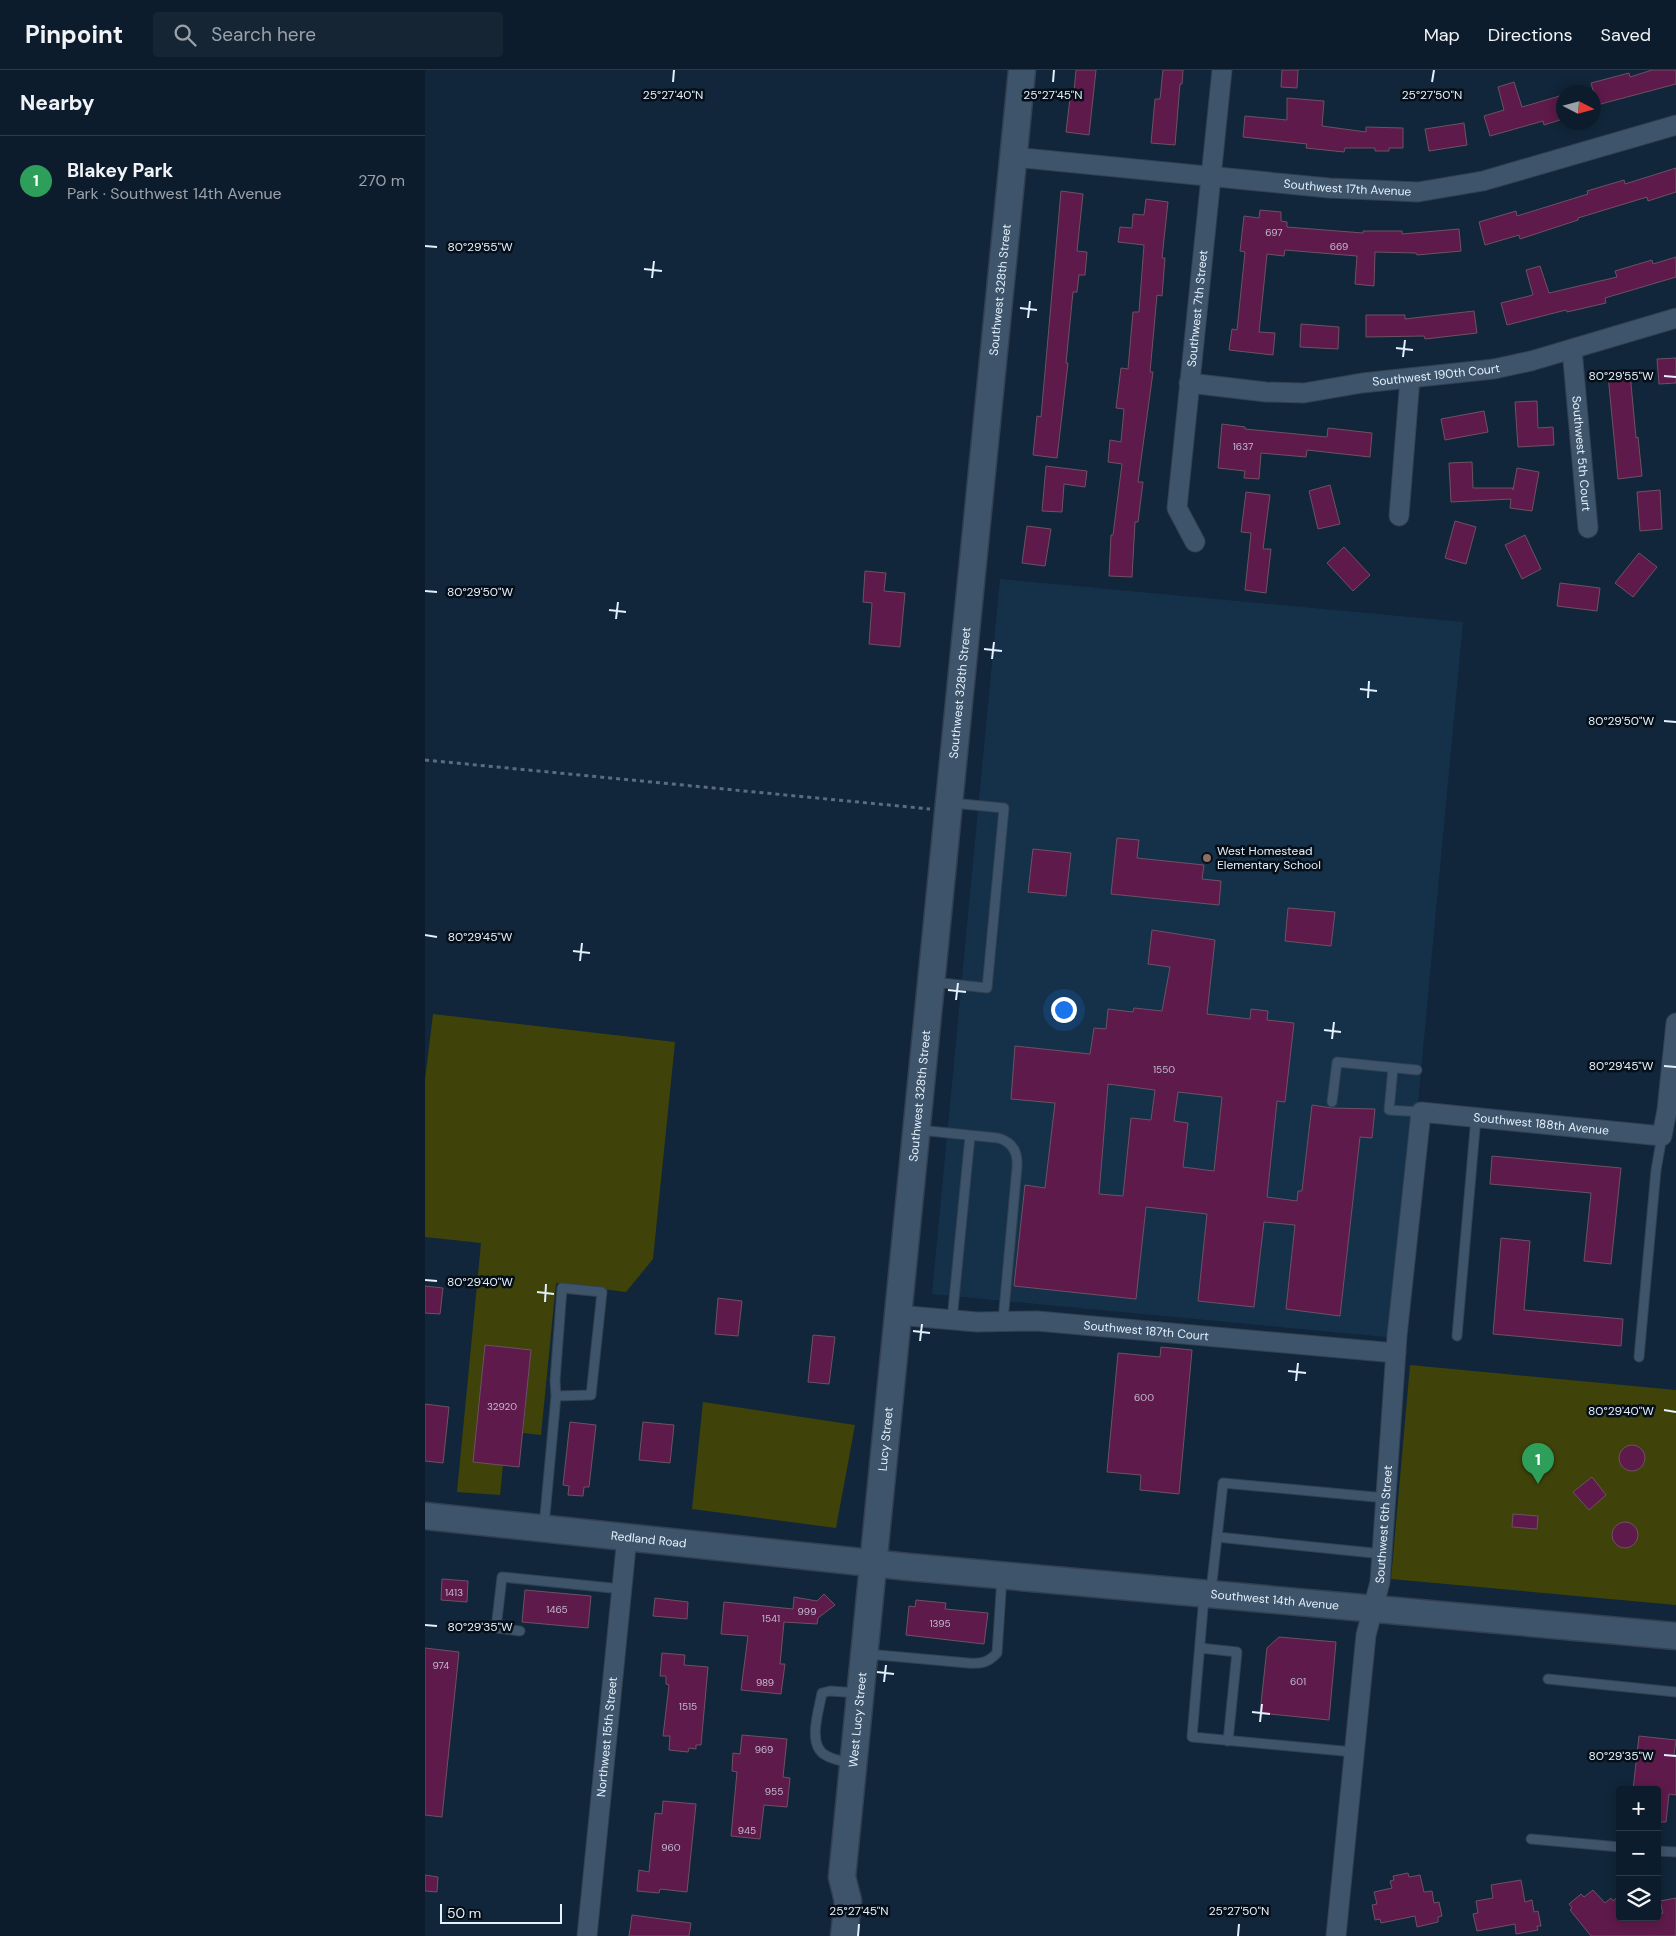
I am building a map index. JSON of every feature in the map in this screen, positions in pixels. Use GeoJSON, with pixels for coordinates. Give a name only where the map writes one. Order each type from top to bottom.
{"type":"FeatureCollection","features":[{"type":"Feature","properties":{"kind":"street","name":"Southwest 328th Street"},"geometry":{"type":"LineString","coordinates":[[897,1315],[1022,70]]}},
{"type":"Feature","properties":{"kind":"street","name":"Southwest 7th Street"},"geometry":{"type":"LineString","coordinates":[[1195,542],[1177,508],[1222,70]]}},
{"type":"Feature","properties":{"kind":"street","name":"Southwest 17th Avenue"},"geometry":{"type":"LineString","coordinates":[[1013,157],[1375,192],[1437,190],[1520,171],[1676,125]]}},
{"type":"Feature","properties":{"kind":"street","name":"Southwest 190th Court"},"geometry":{"type":"LineString","coordinates":[[1189,383],[1266,392],[1304,393],[1362,383],[1494,369],[1572,349],[1676,318]]}},
{"type":"Feature","properties":{"kind":"street","name":"Southwest 5th Court"},"geometry":{"type":"LineString","coordinates":[[1572,349],[1588,528]]}},
{"type":"Feature","properties":{"kind":"street"},"geometry":{"type":"LineString","coordinates":[[1399,516],[1410,378]]}},
{"type":"Feature","properties":{"kind":"street"},"geometry":{"type":"LineString","coordinates":[[1662,1136],[1667,1110],[1676,1023]]}},
{"type":"Feature","properties":{"kind":"street","name":"Southwest 188th Avenue"},"geometry":{"type":"LineString","coordinates":[[1421,1112],[1662,1136]]}},
{"type":"Feature","properties":{"kind":"street","name":"Southwest 6th Street"},"geometry":{"type":"LineString","coordinates":[[1336,1936],[1366,1635],[1380,1582],[1383,1554],[1396,1353],[1421,1112]]}},
{"type":"Feature","properties":{"kind":"street","name":"Southwest 187th Court"},"geometry":{"type":"LineString","coordinates":[[897,1315],[952,1320],[1037,1320],[1396,1353]]}},
{"type":"Feature","properties":{"kind":"street","name":"Lucy Street"},"geometry":{"type":"LineString","coordinates":[[873,1563],[897,1315]]}},
{"type":"Feature","properties":{"kind":"street","name":"Redland Road"},"geometry":{"type":"LineString","coordinates":[[425,1516],[873,1563]]}},
{"type":"Feature","properties":{"kind":"street","name":"Northwest 15th Street"},"geometry":{"type":"LineString","coordinates":[[587,1936],[627,1537]]}},
{"type":"Feature","properties":{"kind":"street","name":"Southwest 14th Avenue"},"geometry":{"type":"LineString","coordinates":[[873,1563],[1676,1636]]}},
{"type":"Feature","properties":{"kind":"street","name":"West Lucy Street"},"geometry":{"type":"LineString","coordinates":[[844,1936],[848,1901],[842,1878],[873,1563]]}},
{"type":"Feature","properties":{"kind":"street","name":"West Lucy Street"},"geometry":{"type":"LineString","coordinates":[[828,1936],[832,1897],[842,1878]]}},
{"type":"Feature","properties":{"kind":"lane"},"geometry":{"type":"LineString","coordinates":[[930,982],[987,988],[1004,808],[949,807]]}},
{"type":"Feature","properties":{"kind":"lane"},"geometry":{"type":"LineString","coordinates":[[1332,1102],[1337,1062],[1417,1070]]}},
{"type":"Feature","properties":{"kind":"lane"},"geometry":{"type":"LineString","coordinates":[[1393,1068],[1389,1110],[1421,1112]]}},
{"type":"Feature","properties":{"kind":"lane"},"geometry":{"type":"LineString","coordinates":[[1457,1336],[1476,1118]]}},
{"type":"Feature","properties":{"kind":"lane"},"geometry":{"type":"LineString","coordinates":[[916,1130],[1004,1140],[1014,1149],[1018,1160],[1003,1321]]}},
{"type":"Feature","properties":{"kind":"lane"},"geometry":{"type":"LineString","coordinates":[[952,1320],[970,1136]]}},
{"type":"Feature","properties":{"kind":"lane"},"geometry":{"type":"LineString","coordinates":[[1639,1357],[1656,1170],[1662,1136]]}},
{"type":"Feature","properties":{"kind":"lane"},"geometry":{"type":"LineString","coordinates":[[543,1528],[556,1396],[555,1381],[562,1288],[602,1292],[591,1395],[556,1396]]}},
{"type":"Feature","properties":{"kind":"lane"},"geometry":{"type":"LineString","coordinates":[[1354,1752],[1191,1737],[1200,1648],[1217,1537],[1223,1483],[1386,1498]]}},
{"type":"Feature","properties":{"kind":"lane"},"geometry":{"type":"LineString","coordinates":[[1217,1537],[1383,1554]]}},
{"type":"Feature","properties":{"kind":"lane"},"geometry":{"type":"LineString","coordinates":[[865,1653],[981,1664],[991,1659],[997,1653],[1003,1576]]}},
{"type":"Feature","properties":{"kind":"lane"},"geometry":{"type":"LineString","coordinates":[[520,1631],[496,1628],[502,1577],[622,1589]]}},
{"type":"Feature","properties":{"kind":"lane"},"geometry":{"type":"LineString","coordinates":[[1200,1648],[1237,1652],[1228,1741]]}},
{"type":"Feature","properties":{"kind":"lane"},"geometry":{"type":"LineString","coordinates":[[1549,1679],[1676,1692]]}},
{"type":"Feature","properties":{"kind":"lane"},"geometry":{"type":"LineString","coordinates":[[853,1764],[826,1756],[819,1751],[815,1741],[822,1693],[830,1690],[861,1693]]}},
{"type":"Feature","properties":{"kind":"lane"},"geometry":{"type":"LineString","coordinates":[[1531,1839],[1616,1847]]}},
{"type":"Feature","properties":{"kind":"lane"},"geometry":{"type":"LineString","coordinates":[[1661,1850],[1676,1852]]}},
{"type":"Feature","properties":{"kind":"path"},"geometry":{"type":"LineString","coordinates":[[425,760],[949,807]]}},
{"type":"Feature","properties":{"kind":"shaded area","name":"West Homestead Elementary School"},"geometry":{"type":"Polygon","coordinates":[[[1000,579],[1463,622],[1396,1338],[932,1294],[1000,579]]]}},
{"type":"Feature","properties":{"kind":"green space"},"geometry":{"type":"Polygon","coordinates":[[[433,1014],[675,1042],[653,1259],[626,1292],[556,1283],[541,1435],[523,1433],[531,1350],[485,1345],[473,1462],[503,1465],[500,1495],[457,1492],[481,1243],[425,1237],[425,1080],[433,1014]]]}},
{"type":"Feature","properties":{"kind":"green space"},"geometry":{"type":"Polygon","coordinates":[[[1410,1365],[1676,1390],[1676,1605],[1391,1579],[1410,1365]]]}},
{"type":"Feature","properties":{"kind":"green space"},"geometry":{"type":"Polygon","coordinates":[[[703,1402],[855,1425],[836,1528],[692,1509],[703,1402]]]}},
{"type":"Feature","properties":{"kind":"building"},"geometry":{"type":"Polygon","coordinates":[[[1076,70],[1096,70],[1089,135],[1066,132],[1071,90],[1074,91],[1076,70]]]}},
{"type":"Feature","properties":{"kind":"building"},"geometry":{"type":"Polygon","coordinates":[[[1163,70],[1183,70],[1175,145],[1151,143],[1155,99],[1160,99],[1163,70]]]}},
{"type":"Feature","properties":{"kind":"building"},"geometry":{"type":"Polygon","coordinates":[[[1282,70],[1298,70],[1297,88],[1281,87],[1282,70]]]}},
{"type":"Feature","properties":{"kind":"building"},"geometry":{"type":"Polygon","coordinates":[[[1652,70],[1676,70],[1676,84],[1601,104],[1601,85],[1592,85],[1591,83],[1629,73],[1630,77],[1652,70]]]}},
{"type":"Feature","properties":{"kind":"building"},"geometry":{"type":"Polygon","coordinates":[[[1514,82],[1522,107],[1556,97],[1556,121],[1544,125],[1543,121],[1490,136],[1484,116],[1504,110],[1498,87],[1514,82]]]}},
{"type":"Feature","properties":{"kind":"building"},"geometry":{"type":"Polygon","coordinates":[[[1287,98],[1324,101],[1322,126],[1366,132],[1366,127],[1403,128],[1403,148],[1375,151],[1375,148],[1345,148],[1344,152],[1306,148],[1307,144],[1243,137],[1245,116],[1287,120],[1287,98]]]}},
{"type":"Feature","properties":{"kind":"building"},"geometry":{"type":"Polygon","coordinates":[[[1464,123],[1467,145],[1429,151],[1425,129],[1464,123]]]}},
{"type":"Feature","properties":{"kind":"building"},"geometry":{"type":"Polygon","coordinates":[[[1676,168],[1676,192],[1648,201],[1647,197],[1578,218],[1578,220],[1520,239],[1519,235],[1485,245],[1479,222],[1516,211],[1517,216],[1588,194],[1587,191],[1624,180],[1625,184],[1676,168]]]}},
{"type":"Feature","properties":{"kind":"building"},"geometry":{"type":"Polygon","coordinates":[[[1061,191],[1083,194],[1077,251],[1087,252],[1085,275],[1079,275],[1077,292],[1073,292],[1066,363],[1068,363],[1057,458],[1033,455],[1037,416],[1041,417],[1061,191]]]}},
{"type":"Feature","properties":{"kind":"building"},"geometry":{"type":"Polygon","coordinates":[[[1146,199],[1168,202],[1162,258],[1165,258],[1162,296],[1157,295],[1150,372],[1153,372],[1138,482],[1143,482],[1138,522],[1135,522],[1132,577],[1109,576],[1111,535],[1113,535],[1122,464],[1108,462],[1110,440],[1121,442],[1124,409],[1116,408],[1121,368],[1128,369],[1133,312],[1139,312],[1144,245],[1118,242],[1120,227],[1132,228],[1133,214],[1144,215],[1146,199]]]}},
{"type":"Feature","properties":{"kind":"building"},"geometry":{"type":"Polygon","coordinates":[[[1260,210],[1281,212],[1281,221],[1287,222],[1287,227],[1363,233],[1363,231],[1402,231],[1402,234],[1459,229],[1461,251],[1417,255],[1416,253],[1375,252],[1374,286],[1355,284],[1357,256],[1285,250],[1284,256],[1267,254],[1259,332],[1275,333],[1273,355],[1229,350],[1232,329],[1237,330],[1245,252],[1240,251],[1244,216],[1259,218],[1260,210]]]}},
{"type":"Feature","properties":{"kind":"building"},"geometry":{"type":"Polygon","coordinates":[[[1676,257],[1676,277],[1605,298],[1606,303],[1567,312],[1566,310],[1507,325],[1501,303],[1533,295],[1526,270],[1540,266],[1549,293],[1617,277],[1615,271],[1652,260],[1653,264],[1676,257]]]}},
{"type":"Feature","properties":{"kind":"building"},"geometry":{"type":"Polygon","coordinates":[[[1474,311],[1477,333],[1425,339],[1424,336],[1366,337],[1366,315],[1405,315],[1405,319],[1474,311]]]}},
{"type":"Feature","properties":{"kind":"building"},"geometry":{"type":"Polygon","coordinates":[[[1301,324],[1339,327],[1338,349],[1300,347],[1301,324]]]}},
{"type":"Feature","properties":{"kind":"building"},"geometry":{"type":"Polygon","coordinates":[[[1676,358],[1676,383],[1659,384],[1657,359],[1676,358]]]}},
{"type":"Feature","properties":{"kind":"building"},"geometry":{"type":"Polygon","coordinates":[[[1630,373],[1636,438],[1638,437],[1642,476],[1618,479],[1608,375],[1630,373]]]}},
{"type":"Feature","properties":{"kind":"building"},"geometry":{"type":"Polygon","coordinates":[[[1537,401],[1538,428],[1553,427],[1554,445],[1518,447],[1515,402],[1537,401]]]}},
{"type":"Feature","properties":{"kind":"building"},"geometry":{"type":"Polygon","coordinates":[[[1484,411],[1488,432],[1445,440],[1441,419],[1484,411]]]}},
{"type":"Feature","properties":{"kind":"building"},"geometry":{"type":"Polygon","coordinates":[[[1222,424],[1245,427],[1245,429],[1327,437],[1328,428],[1372,433],[1370,457],[1307,450],[1306,457],[1261,453],[1259,479],[1244,478],[1245,471],[1218,468],[1222,424]]]}},
{"type":"Feature","properties":{"kind":"building"},"geometry":{"type":"Polygon","coordinates":[[[1472,462],[1473,488],[1513,488],[1513,490],[1517,468],[1539,472],[1532,511],[1510,508],[1511,499],[1451,502],[1449,463],[1472,462]]]}},
{"type":"Feature","properties":{"kind":"building"},"geometry":{"type":"Polygon","coordinates":[[[1046,466],[1087,471],[1085,487],[1064,484],[1062,512],[1042,511],[1046,466]]]}},
{"type":"Feature","properties":{"kind":"building"},"geometry":{"type":"Polygon","coordinates":[[[1330,485],[1340,524],[1318,529],[1309,491],[1330,485]]]}},
{"type":"Feature","properties":{"kind":"building"},"geometry":{"type":"Polygon","coordinates":[[[1660,490],[1662,529],[1640,531],[1637,492],[1660,490]]]}},
{"type":"Feature","properties":{"kind":"building"},"geometry":{"type":"Polygon","coordinates":[[[1246,492],[1270,495],[1263,549],[1271,549],[1266,593],[1245,590],[1251,533],[1241,532],[1246,492]]]}},
{"type":"Feature","properties":{"kind":"building"},"geometry":{"type":"Polygon","coordinates":[[[1455,521],[1476,527],[1466,564],[1445,558],[1455,521]]]}},
{"type":"Feature","properties":{"kind":"building"},"geometry":{"type":"Polygon","coordinates":[[[1027,526],[1051,529],[1045,566],[1022,563],[1027,526]]]}},
{"type":"Feature","properties":{"kind":"building"},"geometry":{"type":"Polygon","coordinates":[[[1525,535],[1541,569],[1522,579],[1505,545],[1525,535]]]}},
{"type":"Feature","properties":{"kind":"building"},"geometry":{"type":"Polygon","coordinates":[[[1344,547],[1370,575],[1353,591],[1327,563],[1344,547]]]}},
{"type":"Feature","properties":{"kind":"building"},"geometry":{"type":"Polygon","coordinates":[[[1639,553],[1657,567],[1633,597],[1615,583],[1639,553]]]}},
{"type":"Feature","properties":{"kind":"building"},"geometry":{"type":"Polygon","coordinates":[[[865,571],[886,573],[884,591],[905,593],[900,647],[869,644],[872,603],[863,602],[865,571]]]}},
{"type":"Feature","properties":{"kind":"building"},"geometry":{"type":"Polygon","coordinates":[[[1560,583],[1600,588],[1597,611],[1557,606],[1560,583]]]}},
{"type":"Feature","properties":{"kind":"building"},"geometry":{"type":"Polygon","coordinates":[[[1117,838],[1139,840],[1137,858],[1204,865],[1202,879],[1221,881],[1219,905],[1111,894],[1117,838]]]}},
{"type":"Feature","properties":{"kind":"building"},"geometry":{"type":"Polygon","coordinates":[[[1033,849],[1071,853],[1066,896],[1028,892],[1033,849]]]}},
{"type":"Feature","properties":{"kind":"building"},"geometry":{"type":"Polygon","coordinates":[[[1288,908],[1335,912],[1331,946],[1285,941],[1288,908]]]}},
{"type":"Feature","properties":{"kind":"building"},"geometry":{"type":"Polygon","coordinates":[[[1152,930],[1215,940],[1207,1014],[1250,1019],[1251,1009],[1268,1011],[1267,1020],[1294,1023],[1285,1102],[1277,1101],[1267,1197],[1297,1201],[1298,1191],[1302,1191],[1312,1105],[1332,1108],[1375,1109],[1372,1138],[1360,1137],[1340,1316],[1286,1309],[1295,1225],[1264,1222],[1254,1307],[1198,1301],[1207,1214],[1146,1207],[1136,1299],[1014,1286],[1025,1185],[1045,1188],[1055,1103],[1011,1099],[1015,1046],[1090,1054],[1094,1028],[1106,1029],[1108,1009],[1133,1012],[1134,1008],[1162,1011],[1170,967],[1148,964],[1152,930]],[[1108,1084],[1099,1194],[1123,1196],[1131,1118],[1151,1120],[1155,1090],[1108,1084]],[[1178,1092],[1174,1121],[1188,1123],[1183,1167],[1214,1171],[1222,1097],[1178,1092]]]}},
{"type":"Feature","properties":{"kind":"building"},"geometry":{"type":"Polygon","coordinates":[[[1492,1156],[1621,1168],[1611,1264],[1584,1261],[1591,1193],[1490,1184],[1492,1156]]]}},
{"type":"Feature","properties":{"kind":"building"},"geometry":{"type":"Polygon","coordinates":[[[1501,1238],[1530,1241],[1524,1310],[1623,1319],[1621,1346],[1493,1334],[1501,1238]]]}},
{"type":"Feature","properties":{"kind":"building"},"geometry":{"type":"Polygon","coordinates":[[[425,1286],[443,1288],[440,1314],[425,1313],[425,1286]]]}},
{"type":"Feature","properties":{"kind":"building"},"geometry":{"type":"Polygon","coordinates":[[[718,1298],[742,1301],[738,1336],[715,1334],[718,1298]]]}},
{"type":"Feature","properties":{"kind":"building"},"geometry":{"type":"Polygon","coordinates":[[[813,1335],[835,1337],[829,1384],[808,1382],[813,1335]]]}},
{"type":"Feature","properties":{"kind":"building"},"geometry":{"type":"Polygon","coordinates":[[[485,1345],[531,1350],[519,1467],[473,1462],[485,1345]]]}},
{"type":"Feature","properties":{"kind":"building"},"geometry":{"type":"Polygon","coordinates":[[[1161,1347],[1192,1350],[1179,1494],[1140,1490],[1141,1475],[1107,1472],[1118,1353],[1160,1357],[1161,1347]]]}},
{"type":"Feature","properties":{"kind":"building"},"geometry":{"type":"Polygon","coordinates":[[[425,1404],[449,1407],[443,1463],[425,1461],[425,1404]]]}},
{"type":"Feature","properties":{"kind":"building"},"geometry":{"type":"Polygon","coordinates":[[[570,1422],[596,1425],[589,1487],[584,1487],[583,1496],[568,1495],[569,1486],[563,1485],[570,1422]]]}},
{"type":"Feature","properties":{"kind":"building"},"geometry":{"type":"Polygon","coordinates":[[[643,1422],[674,1425],[670,1463],[639,1460],[643,1422]]]}},
{"type":"Feature","properties":{"kind":"building"},"geometry":{"type":"Polygon","coordinates":[[[1632,1445],[1641,1449],[1645,1458],[1641,1467],[1632,1471],[1623,1467],[1619,1458],[1623,1449],[1632,1445]]]}},
{"type":"Feature","properties":{"kind":"building"},"geometry":{"type":"Polygon","coordinates":[[[1592,1477],[1606,1495],[1589,1510],[1573,1492],[1592,1477]]]}},
{"type":"Feature","properties":{"kind":"building"},"geometry":{"type":"Polygon","coordinates":[[[1513,1514],[1538,1516],[1537,1529],[1512,1527],[1513,1514]]]}},
{"type":"Feature","properties":{"kind":"building"},"geometry":{"type":"Polygon","coordinates":[[[1625,1522],[1634,1526],[1638,1535],[1634,1544],[1625,1548],[1616,1544],[1612,1535],[1616,1526],[1625,1522]]]}},
{"type":"Feature","properties":{"kind":"building"},"geometry":{"type":"Polygon","coordinates":[[[442,1579],[468,1581],[467,1602],[441,1600],[442,1579]]]}},
{"type":"Feature","properties":{"kind":"building"},"geometry":{"type":"Polygon","coordinates":[[[525,1590],[591,1596],[588,1628],[522,1622],[525,1590]]]}},
{"type":"Feature","properties":{"kind":"building"},"geometry":{"type":"Polygon","coordinates":[[[824,1594],[835,1605],[818,1618],[817,1624],[784,1622],[780,1664],[785,1664],[781,1694],[741,1690],[748,1636],[721,1634],[724,1602],[793,1609],[794,1597],[817,1601],[824,1594]]]}},
{"type":"Feature","properties":{"kind":"building"},"geometry":{"type":"Polygon","coordinates":[[[655,1598],[688,1602],[687,1619],[653,1616],[655,1598]]]}},
{"type":"Feature","properties":{"kind":"building"},"geometry":{"type":"Polygon","coordinates":[[[916,1600],[946,1603],[945,1609],[988,1613],[984,1644],[906,1635],[909,1606],[915,1607],[916,1600]]]}},
{"type":"Feature","properties":{"kind":"building"},"geometry":{"type":"Polygon","coordinates":[[[1279,1637],[1336,1642],[1329,1720],[1260,1713],[1267,1648],[1279,1637]]]}},
{"type":"Feature","properties":{"kind":"building"},"geometry":{"type":"Polygon","coordinates":[[[425,1648],[459,1652],[442,1817],[425,1815],[425,1648]]]}},
{"type":"Feature","properties":{"kind":"building"},"geometry":{"type":"Polygon","coordinates":[[[662,1653],[685,1655],[684,1665],[708,1667],[701,1745],[696,1745],[696,1749],[689,1748],[688,1752],[669,1750],[670,1736],[663,1736],[669,1685],[666,1684],[666,1676],[660,1676],[662,1653]]]}},
{"type":"Feature","properties":{"kind":"building"},"geometry":{"type":"Polygon","coordinates":[[[742,1735],[787,1739],[783,1777],[790,1778],[787,1807],[764,1805],[760,1839],[731,1836],[737,1772],[732,1771],[733,1753],[740,1754],[742,1735]]]}},
{"type":"Feature","properties":{"kind":"building"},"geometry":{"type":"Polygon","coordinates":[[[1639,1736],[1676,1740],[1674,1755],[1676,1755],[1676,1795],[1669,1794],[1666,1822],[1661,1822],[1661,1786],[1633,1786],[1639,1736]]]}},
{"type":"Feature","properties":{"kind":"building"},"geometry":{"type":"Polygon","coordinates":[[[663,1801],[696,1804],[687,1892],[660,1889],[659,1893],[637,1891],[639,1870],[649,1872],[655,1813],[662,1814],[663,1801]]]}},
{"type":"Feature","properties":{"kind":"building"},"geometry":{"type":"Polygon","coordinates":[[[1408,1873],[1409,1877],[1420,1875],[1424,1892],[1432,1891],[1434,1903],[1439,1902],[1442,1916],[1438,1917],[1438,1922],[1417,1927],[1415,1916],[1381,1923],[1380,1919],[1375,1920],[1372,1905],[1377,1904],[1374,1892],[1392,1888],[1390,1881],[1394,1880],[1393,1876],[1408,1873]]]}},
{"type":"Feature","properties":{"kind":"building"},"geometry":{"type":"Polygon","coordinates":[[[425,1875],[438,1877],[437,1892],[425,1891],[425,1875]]]}},
{"type":"Feature","properties":{"kind":"building"},"geometry":{"type":"Polygon","coordinates":[[[1521,1880],[1525,1902],[1532,1900],[1534,1912],[1538,1911],[1541,1926],[1537,1926],[1538,1930],[1516,1934],[1515,1924],[1477,1931],[1473,1914],[1478,1913],[1476,1901],[1493,1898],[1491,1885],[1521,1880]]]}},
{"type":"Feature","properties":{"kind":"building"},"geometry":{"type":"Polygon","coordinates":[[[1593,1890],[1605,1903],[1611,1898],[1613,1901],[1616,1898],[1616,1921],[1661,1921],[1661,1913],[1663,1913],[1661,1901],[1676,1898],[1676,1936],[1591,1936],[1570,1910],[1572,1908],[1569,1904],[1581,1894],[1584,1897],[1593,1890]]]}},
{"type":"Feature","properties":{"kind":"building"},"geometry":{"type":"Polygon","coordinates":[[[632,1915],[691,1923],[689,1936],[629,1936],[632,1915]]]}},
{"type":"Feature","properties":{"kind":"place","name":"West Homestead Elementary School"},"geometry":{"type":"Point","coordinates":[1207,858]}},
{"type":"Feature","properties":{"kind":"place","name":"Blakey Park"},"geometry":{"type":"Point","coordinates":[1538,1484]}}]}
